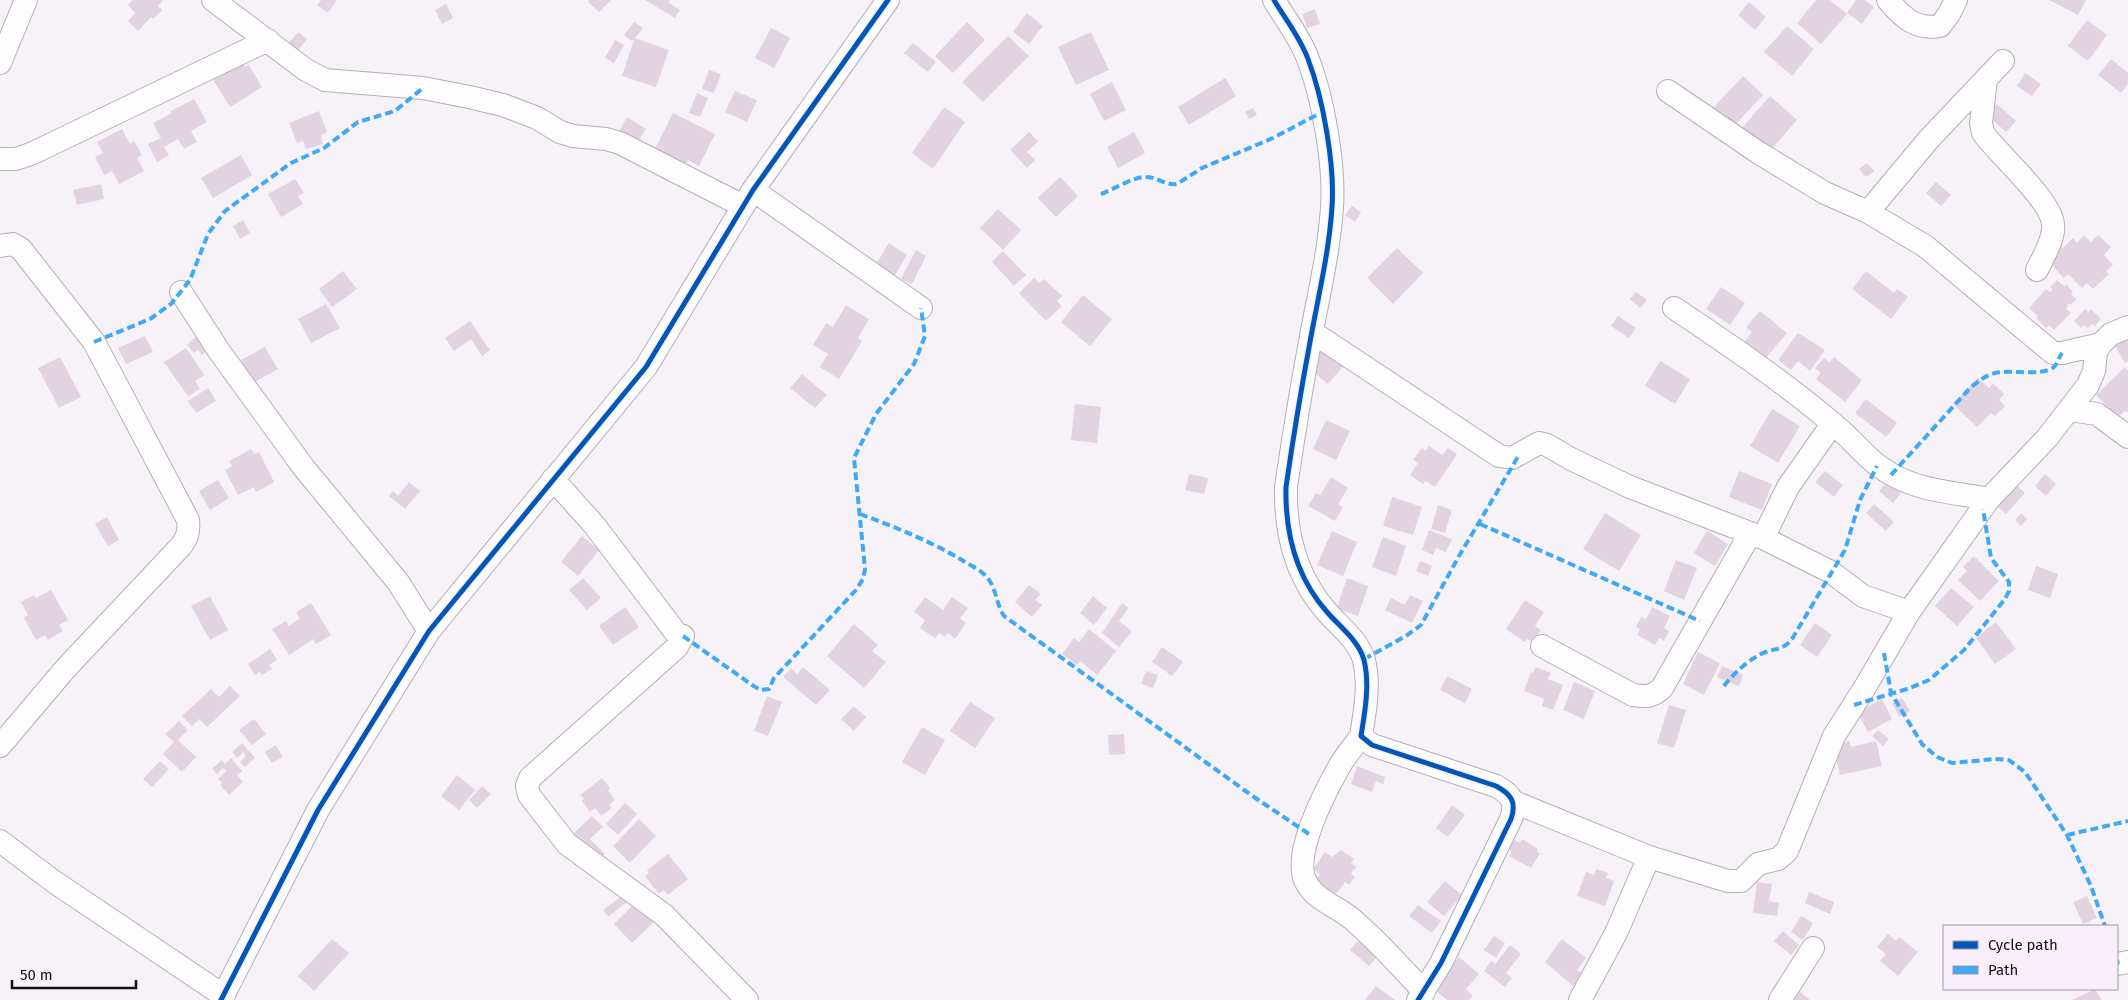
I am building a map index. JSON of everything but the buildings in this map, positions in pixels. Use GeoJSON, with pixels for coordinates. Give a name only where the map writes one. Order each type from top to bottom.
{"type":"FeatureCollection","features":[{"type":"Feature","properties":{"kind":"street"},"geometry":{"type":"LineString","coordinates":[[0,62],[26,0]]}},
{"type":"Feature","properties":{"kind":"street"},"geometry":{"type":"LineString","coordinates":[[214,0],[306,70],[325,80],[423,88],[502,105],[537,118],[560,132],[620,143],[748,198],[921,308]]}},
{"type":"Feature","properties":{"kind":"street"},"geometry":{"type":"LineString","coordinates":[[0,841],[53,881],[222,998],[318,810],[429,631],[646,367],[748,198],[888,0]]}},
{"type":"Feature","properties":{"kind":"street"},"geometry":{"type":"LineString","coordinates":[[1274,0],[1302,44],[1308,58],[1328,142],[1332,206],[1324,273],[1299,398],[1286,487],[1286,502],[1293,550],[1302,576],[1320,603],[1356,643],[1364,659],[1367,681],[1361,736],[1339,766],[1321,802],[1303,856],[1302,872],[1306,883],[1312,891],[1351,918],[1386,952],[1421,996],[1441,963],[1511,819],[1514,811],[1514,802],[1509,793],[1496,786],[1372,745],[1361,736]]}},
{"type":"Feature","properties":{"kind":"street"},"geometry":{"type":"LineString","coordinates":[[1888,0],[1899,13],[1912,22],[1927,28],[1940,26],[1956,0]]}},
{"type":"Feature","properties":{"kind":"street"},"geometry":{"type":"LineString","coordinates":[[0,160],[16,158],[45,148],[268,40]]}},
{"type":"Feature","properties":{"kind":"street"},"geometry":{"type":"LineString","coordinates":[[1868,212],[1929,139],[2003,61]]}},
{"type":"Feature","properties":{"kind":"street"},"geometry":{"type":"LineString","coordinates":[[1986,79],[1981,123],[1984,133],[2033,190],[2051,214],[2054,222],[2053,231],[2037,270]]}},
{"type":"Feature","properties":{"kind":"street"},"geometry":{"type":"LineString","coordinates":[[1668,91],[1758,153],[1825,193],[1868,212],[1925,246],[2053,352],[2062,353],[2101,344]]}},
{"type":"Feature","properties":{"kind":"street"},"geometry":{"type":"LineString","coordinates":[[0,246],[13,244],[21,249],[94,342],[188,520],[189,529],[187,538],[181,546],[66,668],[0,746]]}},
{"type":"Feature","properties":{"kind":"street"},"geometry":{"type":"LineString","coordinates":[[181,292],[219,351],[304,468],[398,582],[429,631]]}},
{"type":"Feature","properties":{"kind":"street"},"geometry":{"type":"LineString","coordinates":[[1674,308],[1760,366],[1833,423],[1877,466],[1922,488],[1990,499]]}},
{"type":"Feature","properties":{"kind":"street"},"geometry":{"type":"LineString","coordinates":[[1514,802],[1649,857],[1734,881],[1744,879],[1761,863],[1778,859],[1785,854],[1834,736],[1909,612],[1990,499],[2070,410],[2092,379],[2096,352],[2101,344],[2111,334],[2128,327]]}},
{"type":"Feature","properties":{"kind":"street"},"geometry":{"type":"LineString","coordinates":[[1312,332],[1499,456],[1512,458],[1541,442],[1630,487],[1756,536],[1831,572],[1863,596],[1909,612]]}},
{"type":"Feature","properties":{"kind":"street"},"geometry":{"type":"LineString","coordinates":[[2070,410],[2097,414],[2128,436]]}},
{"type":"Feature","properties":{"kind":"street"},"geometry":{"type":"LineString","coordinates":[[1542,646],[1633,695],[1647,698],[1656,694],[1662,688],[1788,487],[1833,423]]}},
{"type":"Feature","properties":{"kind":"street"},"geometry":{"type":"LineString","coordinates":[[553,479],[595,526],[676,633],[683,636],[677,647],[530,778],[527,786],[529,795],[567,844],[664,915],[747,1000]]}},
{"type":"Feature","properties":{"kind":"street"},"geometry":{"type":"LineString","coordinates":[[1580,1000],[1616,933],[1649,857]]}},
{"type":"Feature","properties":{"kind":"street"},"geometry":{"type":"LineString","coordinates":[[1780,1000],[1813,948]]}},
{"type":"Feature","properties":{"kind":"marked path"},"geometry":{"type":"LineString","coordinates":[[94,342],[150,319],[171,304],[190,280],[208,234],[225,211],[291,163],[324,148],[358,122],[395,111],[423,88]]}},
{"type":"Feature","properties":{"kind":"marked path"},"geometry":{"type":"LineString","coordinates":[[1101,194],[1141,177],[1150,177],[1169,184],[1177,184],[1202,168],[1273,138],[1322,112]]}},
{"type":"Feature","properties":{"kind":"marked path"},"geometry":{"type":"LineString","coordinates":[[683,636],[760,690],[769,689],[774,678],[856,590],[863,579],[865,569],[854,458],[876,414],[914,364],[925,336],[921,308]]}},
{"type":"Feature","properties":{"kind":"marked path"},"geometry":{"type":"LineString","coordinates":[[1891,475],[1971,387],[1980,380],[1989,375],[2002,372],[2042,372],[2054,367],[2062,353]]}},
{"type":"Feature","properties":{"kind":"marked path"},"geometry":{"type":"LineString","coordinates":[[1364,659],[1406,636],[1421,625],[1459,556],[1519,455]]}},
{"type":"Feature","properties":{"kind":"marked path"},"geometry":{"type":"LineString","coordinates":[[1724,686],[1736,672],[1750,661],[1765,652],[1785,646],[1792,639],[1845,550],[1860,500],[1877,466]]}},
{"type":"Feature","properties":{"kind":"marked path"},"geometry":{"type":"LineString","coordinates":[[1854,705],[1910,688],[1929,680],[1964,650],[2005,599],[2009,591],[2009,582],[1991,558],[1983,509]]}},
{"type":"Feature","properties":{"kind":"marked path"},"geometry":{"type":"LineString","coordinates":[[860,514],[925,541],[980,571],[992,584],[1004,616],[1251,795],[1309,834]]}},
{"type":"Feature","properties":{"kind":"marked path"},"geometry":{"type":"LineString","coordinates":[[1480,524],[1700,621]]}},
{"type":"Feature","properties":{"kind":"marked path"},"geometry":{"type":"LineString","coordinates":[[1884,653],[1891,693],[1922,744],[1937,757],[1952,763],[1995,759],[2009,760],[2025,772],[2067,835],[2091,886],[2105,925]]}},
{"type":"Feature","properties":{"kind":"marked path"},"geometry":{"type":"LineString","coordinates":[[2067,835],[2128,821]]}},
{"type":"Feature","properties":{"kind":"cycle path"},"geometry":{"type":"LineString","coordinates":[[221,1000],[318,810],[429,631],[646,367],[753,190],[888,0]]}},
{"type":"Feature","properties":{"kind":"cycle path"},"geometry":{"type":"LineString","coordinates":[[1274,0],[1301,43],[1308,59],[1319,93],[1327,132],[1332,172],[1331,224],[1303,378],[1286,487],[1290,538],[1294,554],[1307,584],[1316,598],[1358,646],[1364,660],[1367,688],[1361,736],[1372,745],[1496,786],[1506,792],[1513,803],[1511,819],[1441,963],[1418,1000]]}}]}
